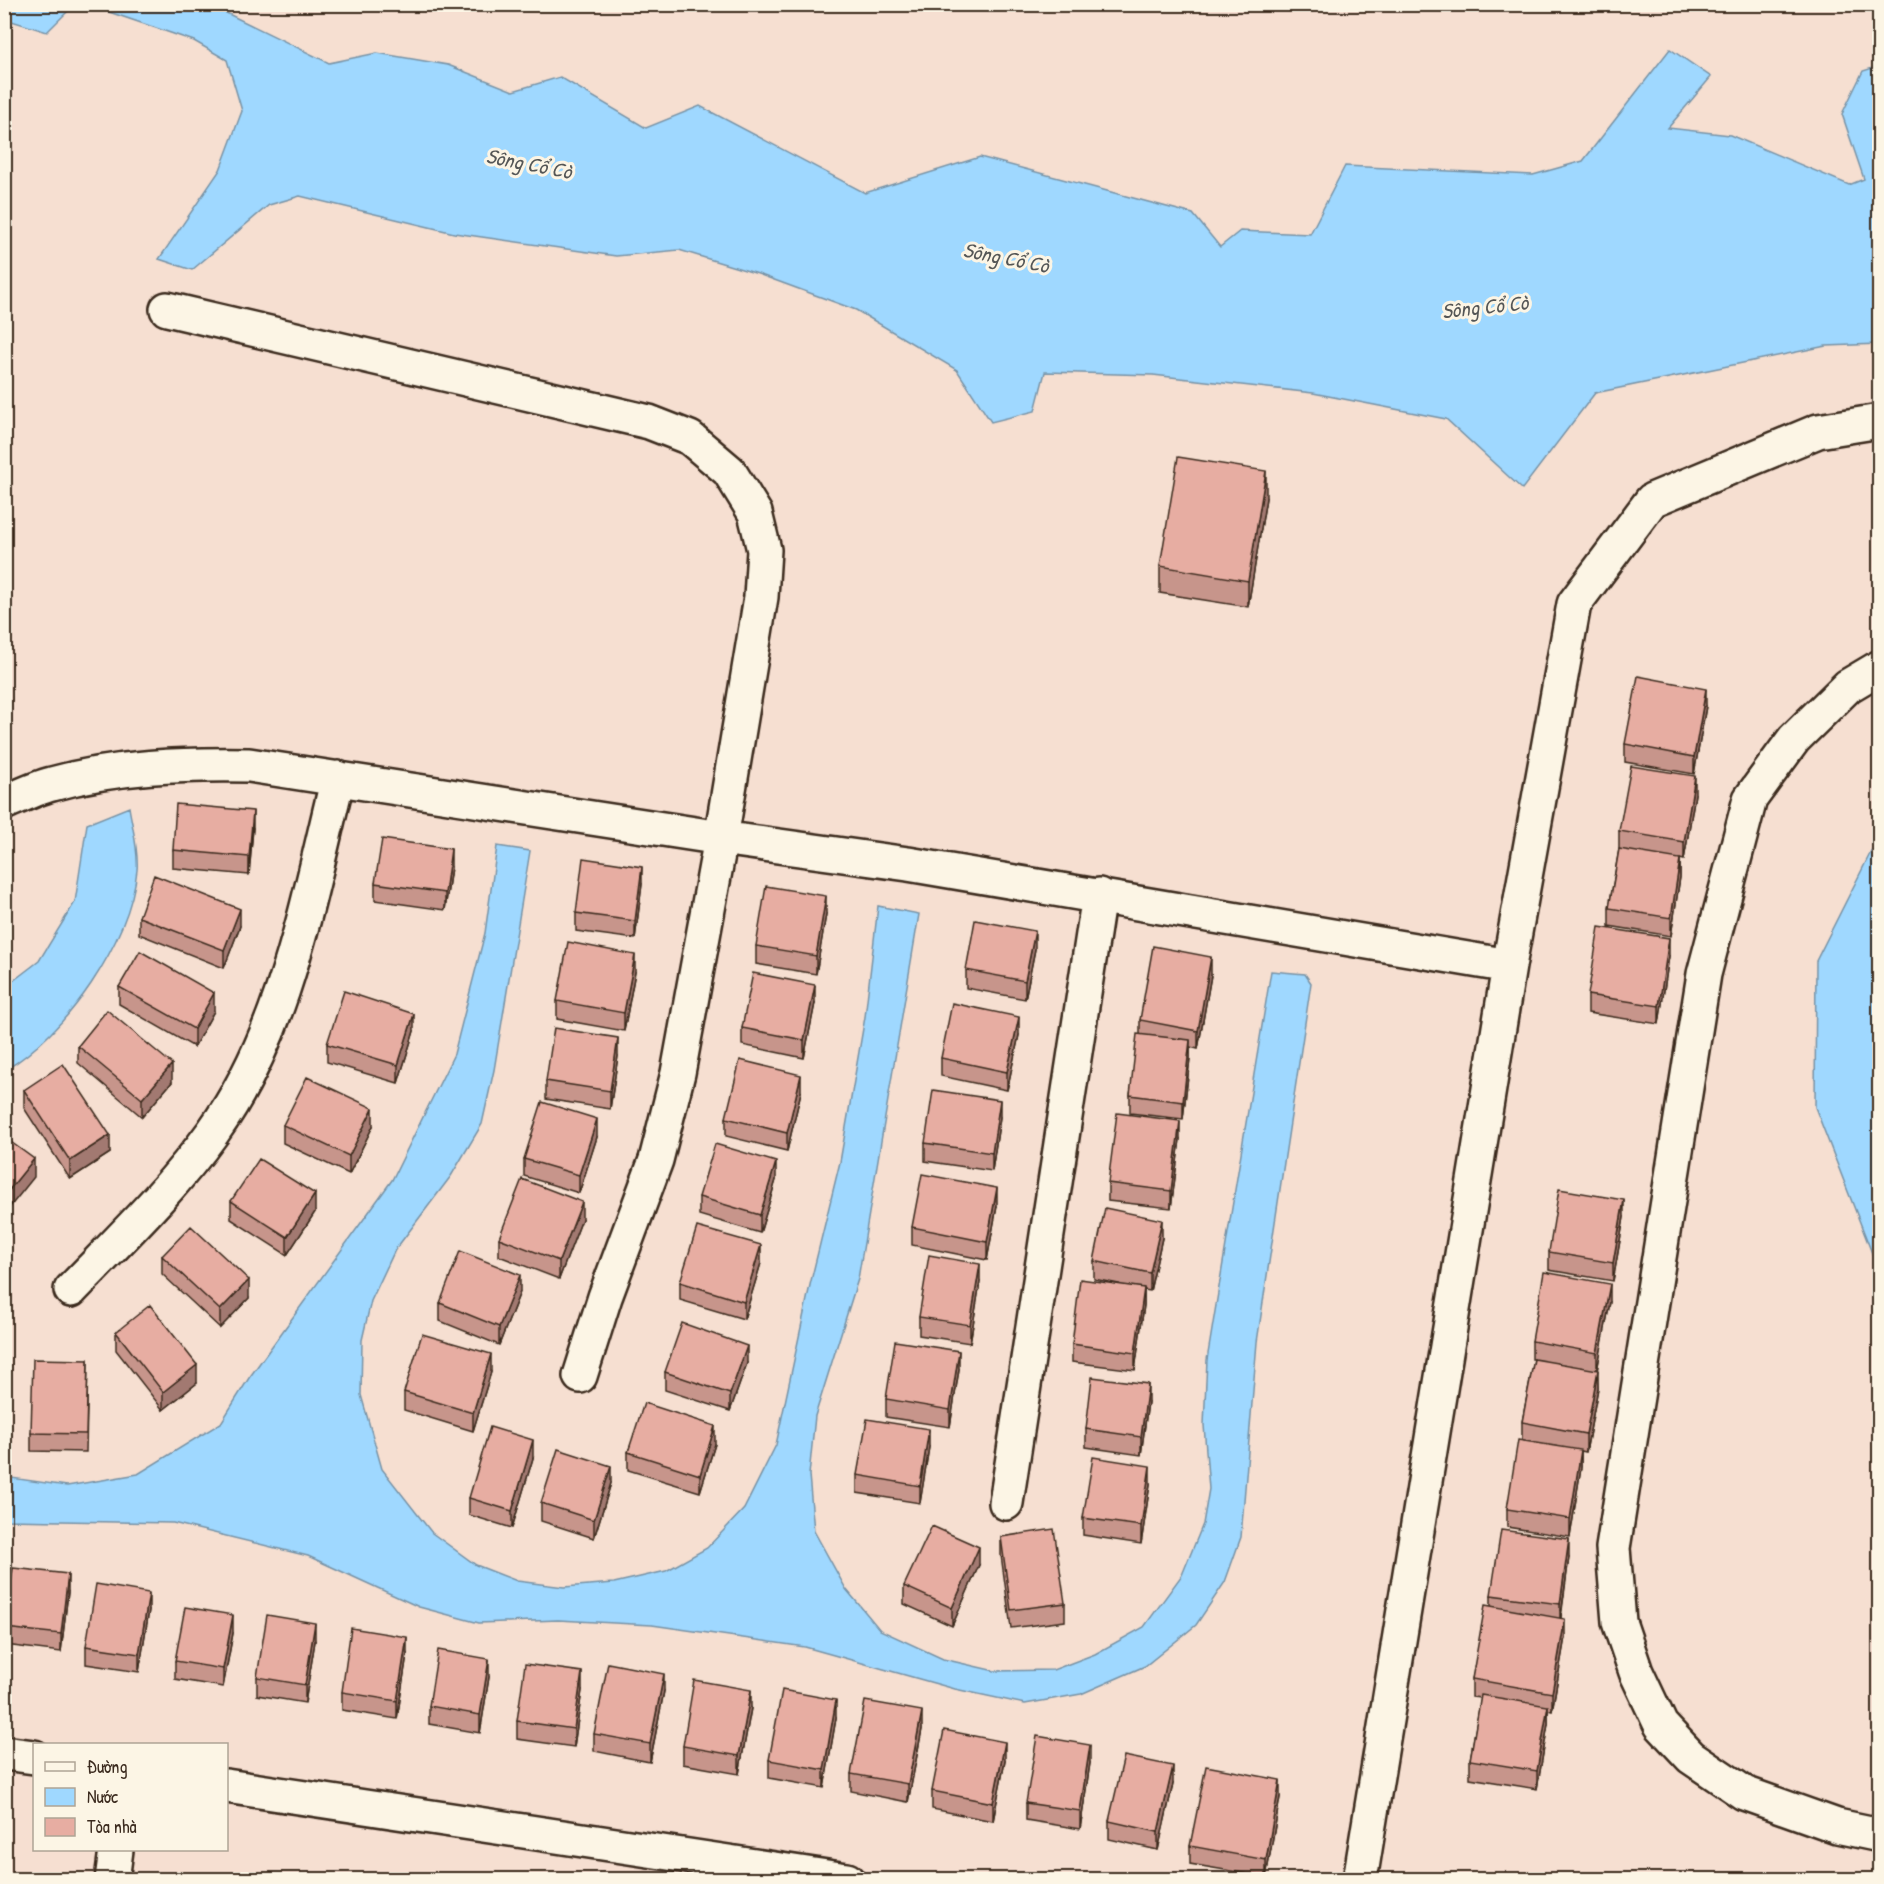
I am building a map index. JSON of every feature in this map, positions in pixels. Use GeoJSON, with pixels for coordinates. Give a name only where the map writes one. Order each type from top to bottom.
{"type":"FeatureCollection","features":[{"type":"Feature","properties":{"kind":"street"},"geometry":{"type":"LineString","coordinates":[[167,309],[649,422],[690,438],[729,471],[755,513],[764,550],[760,597],[722,838],[678,1073],[656,1160],[605,1297],[580,1376]]}},
{"type":"Feature","properties":{"kind":"street"},"geometry":{"type":"LineString","coordinates":[[1360,1880],[1509,966],[1574,604],[1652,500],[1818,431],[1880,420]]}},
{"type":"Feature","properties":{"kind":"street"},"geometry":{"type":"LineString","coordinates":[[1880,667],[1848,687],[1794,739],[1750,799],[1704,974],[1613,1548],[1619,1622],[1636,1672],[1661,1725],[1691,1757],[1744,1792],[1837,1826],[1880,1835]]}},
{"type":"Feature","properties":{"kind":"street"},"geometry":{"type":"LineString","coordinates":[[4,803],[50,784],[92,775],[181,764],[249,765],[722,838],[908,864],[1509,966]]}},
{"type":"Feature","properties":{"kind":"street"},"geometry":{"type":"LineString","coordinates":[[71,1290],[172,1184],[214,1130],[243,1080],[270,1027],[291,964],[338,778]]}},
{"type":"Feature","properties":{"kind":"street"},"geometry":{"type":"LineString","coordinates":[[1006,1503],[1099,895]]}},
{"type":"Feature","properties":{"kind":"street"},"geometry":{"type":"LineString","coordinates":[[4,1753],[33,1757]]}},
{"type":"Feature","properties":{"kind":"street"},"geometry":{"type":"LineString","coordinates":[[228,1786],[847,1880]]}},
{"type":"Feature","properties":{"kind":"street"},"geometry":{"type":"LineString","coordinates":[[112,1880],[116,1851]]}},
{"type":"Feature","properties":{"kind":"water"},"geometry":{"type":"Polygon","coordinates":[[[4,5],[74,5],[47,32],[5,19],[4,5]]]}},
{"type":"Feature","properties":{"kind":"water","name":"Sông Cổ Cò"},"geometry":{"type":"Polygon","coordinates":[[[98,5],[210,5],[329,63],[377,53],[448,65],[513,91],[560,77],[646,128],[700,106],[865,193],[980,157],[1193,214],[1220,247],[1240,231],[1310,234],[1345,166],[1533,175],[1583,161],[1670,49],[1711,77],[1668,128],[1730,135],[1849,185],[1864,179],[1842,114],[1863,71],[1879,66],[1879,344],[1826,346],[1595,393],[1522,489],[1446,419],[1313,393],[1153,375],[1045,372],[1035,411],[991,422],[957,370],[856,310],[758,274],[679,250],[616,256],[454,233],[300,196],[269,205],[192,270],[159,259],[220,170],[242,111],[227,60],[194,41],[109,12],[98,5]]]}},
{"type":"Feature","properties":{"kind":"water"},"geometry":{"type":"Polygon","coordinates":[[[129,807],[136,847],[137,870],[132,898],[122,927],[91,984],[72,1010],[28,1054],[5,1070],[5,987],[39,961],[75,902],[87,824],[129,807]]]}},
{"type":"Feature","properties":{"kind":"water"},"geometry":{"type":"Polygon","coordinates":[[[1879,836],[1879,1271],[1815,1107],[1816,961],[1879,836]]]}},
{"type":"Feature","properties":{"kind":"water"},"geometry":{"type":"Polygon","coordinates":[[[497,846],[530,851],[494,1070],[482,1124],[451,1176],[395,1250],[371,1301],[362,1340],[361,1395],[382,1469],[432,1533],[476,1565],[517,1581],[564,1587],[614,1583],[666,1571],[707,1548],[744,1509],[776,1445],[810,1285],[840,1162],[865,1017],[878,906],[919,914],[858,1279],[815,1416],[809,1475],[814,1531],[846,1589],[880,1630],[943,1659],[995,1671],[1053,1670],[1095,1654],[1144,1627],[1182,1575],[1203,1524],[1209,1489],[1204,1425],[1207,1360],[1271,971],[1305,974],[1311,983],[1257,1342],[1241,1537],[1225,1582],[1196,1625],[1145,1666],[1081,1694],[1025,1704],[955,1689],[805,1647],[652,1625],[558,1620],[479,1623],[419,1607],[308,1556],[173,1523],[5,1520],[5,1477],[67,1486],[138,1474],[221,1423],[249,1378],[392,1180],[454,1054],[485,933],[497,846]]]}},
{"type":"Feature","properties":{"kind":"building"},"geometry":{"type":"Polygon","coordinates":[[[1178,457],[1266,471],[1248,581],[1160,566],[1178,457]]]}},
{"type":"Feature","properties":{"kind":"building"},"geometry":{"type":"Polygon","coordinates":[[[1638,676],[1706,689],[1694,757],[1625,744],[1638,676]]]}},
{"type":"Feature","properties":{"kind":"building"},"geometry":{"type":"Polygon","coordinates":[[[1631,766],[1695,776],[1684,842],[1619,831],[1631,766]]]}},
{"type":"Feature","properties":{"kind":"building"},"geometry":{"type":"Polygon","coordinates":[[[176,804],[253,811],[249,857],[173,850],[176,804]]]}},
{"type":"Feature","properties":{"kind":"building"},"geometry":{"type":"Polygon","coordinates":[[[382,839],[451,849],[445,893],[375,883],[382,839]]]}},
{"type":"Feature","properties":{"kind":"building"},"geometry":{"type":"Polygon","coordinates":[[[1619,849],[1680,859],[1671,918],[1609,908],[1619,849]]]}},
{"type":"Feature","properties":{"kind":"building"},"geometry":{"type":"Polygon","coordinates":[[[583,858],[642,867],[635,921],[576,913],[583,858]]]}},
{"type":"Feature","properties":{"kind":"building"},"geometry":{"type":"Polygon","coordinates":[[[154,875],[240,909],[224,950],[139,917],[154,875]]]}},
{"type":"Feature","properties":{"kind":"building"},"geometry":{"type":"Polygon","coordinates":[[[766,886],[826,896],[816,956],[756,946],[766,886]]]}},
{"type":"Feature","properties":{"kind":"building"},"geometry":{"type":"Polygon","coordinates":[[[975,920],[1035,931],[1025,981],[966,970],[975,920]]]}},
{"type":"Feature","properties":{"kind":"building"},"geometry":{"type":"Polygon","coordinates":[[[1599,927],[1669,938],[1659,1006],[1588,995],[1599,927]]]}},
{"type":"Feature","properties":{"kind":"building"},"geometry":{"type":"Polygon","coordinates":[[[568,942],[635,955],[624,1013],[557,1001],[568,942]]]}},
{"type":"Feature","properties":{"kind":"building"},"geometry":{"type":"Polygon","coordinates":[[[1153,946],[1211,957],[1198,1031],[1140,1020],[1153,946]]]}},
{"type":"Feature","properties":{"kind":"building"},"geometry":{"type":"Polygon","coordinates":[[[140,951],[214,993],[194,1029],[119,987],[140,951]]]}},
{"type":"Feature","properties":{"kind":"building"},"geometry":{"type":"Polygon","coordinates":[[[753,973],[815,985],[804,1040],[742,1028],[753,973]]]}},
{"type":"Feature","properties":{"kind":"building"},"geometry":{"type":"Polygon","coordinates":[[[344,991],[414,1014],[398,1065],[327,1044],[344,991]]]}},
{"type":"Feature","properties":{"kind":"building"},"geometry":{"type":"Polygon","coordinates":[[[952,1003],[1019,1017],[1007,1072],[941,1058],[952,1003]]]}},
{"type":"Feature","properties":{"kind":"building"},"geometry":{"type":"Polygon","coordinates":[[[107,1010],[172,1064],[142,1099],[78,1046],[107,1010]]]}},
{"type":"Feature","properties":{"kind":"building"},"geometry":{"type":"Polygon","coordinates":[[[554,1028],[618,1038],[610,1091],[546,1081],[554,1028]]]}},
{"type":"Feature","properties":{"kind":"building"},"geometry":{"type":"Polygon","coordinates":[[[1137,1034],[1190,1040],[1183,1102],[1130,1095],[1137,1034]]]}},
{"type":"Feature","properties":{"kind":"building"},"geometry":{"type":"Polygon","coordinates":[[[740,1060],[801,1075],[787,1133],[726,1118],[740,1060]]]}},
{"type":"Feature","properties":{"kind":"building"},"geometry":{"type":"Polygon","coordinates":[[[63,1064],[110,1135],[70,1161],[24,1090],[63,1064]]]}},
{"type":"Feature","properties":{"kind":"building"},"geometry":{"type":"Polygon","coordinates":[[[307,1077],[373,1108],[349,1156],[283,1125],[307,1077]]]}},
{"type":"Feature","properties":{"kind":"building"},"geometry":{"type":"Polygon","coordinates":[[[933,1090],[1000,1100],[992,1153],[925,1143],[933,1090]]]}},
{"type":"Feature","properties":{"kind":"building"},"geometry":{"type":"Polygon","coordinates":[[[542,1102],[597,1119],[579,1175],[524,1159],[542,1102]]]}},
{"type":"Feature","properties":{"kind":"building"},"geometry":{"type":"Polygon","coordinates":[[[1117,1113],[1180,1121],[1171,1191],[1108,1183],[1117,1113]]]}},
{"type":"Feature","properties":{"kind":"building"},"geometry":{"type":"Polygon","coordinates":[[[4,1137],[34,1159],[5,1195],[4,1195],[4,1137]]]}},
{"type":"Feature","properties":{"kind":"building"},"geometry":{"type":"Polygon","coordinates":[[[715,1144],[776,1162],[760,1215],[699,1197],[715,1144]]]}},
{"type":"Feature","properties":{"kind":"building"},"geometry":{"type":"Polygon","coordinates":[[[259,1159],[315,1194],[287,1237],[231,1201],[259,1159]]]}},
{"type":"Feature","properties":{"kind":"building"},"geometry":{"type":"Polygon","coordinates":[[[922,1174],[997,1188],[987,1242],[912,1227],[922,1174]]]}},
{"type":"Feature","properties":{"kind":"building"},"geometry":{"type":"Polygon","coordinates":[[[522,1179],[582,1202],[559,1261],[499,1238],[522,1179]]]}},
{"type":"Feature","properties":{"kind":"building"},"geometry":{"type":"Polygon","coordinates":[[[1559,1189],[1624,1200],[1613,1263],[1549,1252],[1559,1189]]]}},
{"type":"Feature","properties":{"kind":"building"},"geometry":{"type":"Polygon","coordinates":[[[1105,1208],[1162,1220],[1150,1273],[1094,1261],[1105,1208]]]}},
{"type":"Feature","properties":{"kind":"building"},"geometry":{"type":"Polygon","coordinates":[[[191,1226],[249,1280],[220,1310],[162,1256],[191,1226]]]}},
{"type":"Feature","properties":{"kind":"building"},"geometry":{"type":"Polygon","coordinates":[[[697,1227],[761,1245],[744,1302],[680,1282],[697,1227]]]}},
{"type":"Feature","properties":{"kind":"building"},"geometry":{"type":"Polygon","coordinates":[[[460,1251],[520,1275],[499,1327],[440,1303],[460,1251]]]}},
{"type":"Feature","properties":{"kind":"building"},"geometry":{"type":"Polygon","coordinates":[[[929,1255],[980,1264],[970,1325],[919,1317],[929,1255]]]}},
{"type":"Feature","properties":{"kind":"building"},"geometry":{"type":"Polygon","coordinates":[[[1544,1272],[1610,1284],[1597,1353],[1532,1341],[1544,1272]]]}},
{"type":"Feature","properties":{"kind":"building"},"geometry":{"type":"Polygon","coordinates":[[[1080,1279],[1144,1288],[1135,1353],[1072,1344],[1080,1279]]]}},
{"type":"Feature","properties":{"kind":"building"},"geometry":{"type":"Polygon","coordinates":[[[150,1305],[197,1365],[163,1392],[116,1332],[150,1305]]]}},
{"type":"Feature","properties":{"kind":"building"},"geometry":{"type":"Polygon","coordinates":[[[682,1323],[747,1346],[730,1394],[665,1372],[682,1323]]]}},
{"type":"Feature","properties":{"kind":"building"},"geometry":{"type":"Polygon","coordinates":[[[422,1334],[491,1354],[473,1413],[404,1392],[422,1334]]]}},
{"type":"Feature","properties":{"kind":"building"},"geometry":{"type":"Polygon","coordinates":[[[895,1341],[959,1351],[950,1410],[886,1399],[895,1341]]]}},
{"type":"Feature","properties":{"kind":"building"},"geometry":{"type":"Polygon","coordinates":[[[33,1359],[88,1360],[86,1434],[31,1433],[33,1359]]]}},
{"type":"Feature","properties":{"kind":"building"},"geometry":{"type":"Polygon","coordinates":[[[1534,1359],[1598,1370],[1586,1434],[1522,1422],[1534,1359]]]}},
{"type":"Feature","properties":{"kind":"building"},"geometry":{"type":"Polygon","coordinates":[[[1092,1377],[1148,1384],[1141,1437],[1086,1429],[1092,1377]]]}},
{"type":"Feature","properties":{"kind":"building"},"geometry":{"type":"Polygon","coordinates":[[[644,1403],[715,1426],[700,1475],[628,1452],[644,1403]]]}},
{"type":"Feature","properties":{"kind":"building"},"geometry":{"type":"Polygon","coordinates":[[[867,1419],[929,1429],[920,1486],[857,1475],[867,1419]]]}},
{"type":"Feature","properties":{"kind":"building"},"geometry":{"type":"Polygon","coordinates":[[[490,1427],[533,1440],[512,1511],[469,1498],[490,1427]]]}},
{"type":"Feature","properties":{"kind":"building"},"geometry":{"type":"Polygon","coordinates":[[[1518,1440],[1581,1450],[1570,1519],[1507,1509],[1518,1440]]]}},
{"type":"Feature","properties":{"kind":"building"},"geometry":{"type":"Polygon","coordinates":[[[558,1449],[611,1466],[594,1520],[541,1503],[558,1449]]]}},
{"type":"Feature","properties":{"kind":"building"},"geometry":{"type":"Polygon","coordinates":[[[1093,1457],[1150,1466],[1141,1526],[1083,1518],[1093,1457]]]}},
{"type":"Feature","properties":{"kind":"building"},"geometry":{"type":"Polygon","coordinates":[[[932,1526],[979,1547],[952,1608],[904,1586],[932,1526]]]}},
{"type":"Feature","properties":{"kind":"building"},"geometry":{"type":"Polygon","coordinates":[[[1054,1529],[1065,1603],[1011,1610],[1001,1537],[1054,1529]]]}},
{"type":"Feature","properties":{"kind":"building"},"geometry":{"type":"Polygon","coordinates":[[[1501,1530],[1569,1539],[1560,1604],[1491,1595],[1501,1530]]]}},
{"type":"Feature","properties":{"kind":"building"},"geometry":{"type":"Polygon","coordinates":[[[13,1568],[68,1574],[61,1634],[5,1628],[13,1568]]]}},
{"type":"Feature","properties":{"kind":"building"},"geometry":{"type":"Polygon","coordinates":[[[96,1584],[149,1593],[139,1654],[86,1646],[96,1584]]]}},
{"type":"Feature","properties":{"kind":"building"},"geometry":{"type":"Polygon","coordinates":[[[1485,1605],[1565,1619],[1552,1693],[1472,1679],[1485,1605]]]}},
{"type":"Feature","properties":{"kind":"building"},"geometry":{"type":"Polygon","coordinates":[[[185,1607],[233,1615],[223,1669],[175,1661],[185,1607]]]}},
{"type":"Feature","properties":{"kind":"building"},"geometry":{"type":"Polygon","coordinates":[[[267,1615],[315,1623],[305,1685],[257,1677],[267,1615]]]}},
{"type":"Feature","properties":{"kind":"building"},"geometry":{"type":"Polygon","coordinates":[[[351,1628],[407,1637],[397,1701],[342,1692],[351,1628]]]}},
{"type":"Feature","properties":{"kind":"building"},"geometry":{"type":"Polygon","coordinates":[[[438,1650],[489,1659],[480,1715],[429,1706],[438,1650]]]}},
{"type":"Feature","properties":{"kind":"building"},"geometry":{"type":"Polygon","coordinates":[[[608,1663],[664,1674],[650,1744],[594,1734],[608,1663]]]}},
{"type":"Feature","properties":{"kind":"building"},"geometry":{"type":"Polygon","coordinates":[[[525,1664],[582,1672],[574,1729],[517,1721],[525,1664]]]}},
{"type":"Feature","properties":{"kind":"building"},"geometry":{"type":"Polygon","coordinates":[[[694,1680],[751,1690],[739,1756],[683,1746],[694,1680]]]}},
{"type":"Feature","properties":{"kind":"building"},"geometry":{"type":"Polygon","coordinates":[[[782,1690],[836,1700],[824,1770],[769,1760],[782,1690]]]}},
{"type":"Feature","properties":{"kind":"building"},"geometry":{"type":"Polygon","coordinates":[[[1481,1695],[1548,1706],[1537,1771],[1470,1760],[1481,1695]]]}},
{"type":"Feature","properties":{"kind":"building"},"geometry":{"type":"Polygon","coordinates":[[[865,1701],[922,1711],[908,1784],[851,1774],[865,1701]]]}},
{"type":"Feature","properties":{"kind":"building"},"geometry":{"type":"Polygon","coordinates":[[[944,1730],[1005,1742],[993,1803],[932,1791],[944,1730]]]}},
{"type":"Feature","properties":{"kind":"building"},"geometry":{"type":"Polygon","coordinates":[[[1037,1736],[1090,1745],[1080,1811],[1026,1803],[1037,1736]]]}},
{"type":"Feature","properties":{"kind":"building"},"geometry":{"type":"Polygon","coordinates":[[[1124,1756],[1173,1766],[1158,1832],[1109,1821],[1124,1756]]]}},
{"type":"Feature","properties":{"kind":"building"},"geometry":{"type":"Polygon","coordinates":[[[1206,1766],[1280,1780],[1266,1860],[1190,1846],[1206,1766]]]}},
{"type":"Feature","properties":{"kind":"building"},"geometry":{"type":"Polygon","coordinates":[[[1878,1869],[1880,1869],[1880,1880],[1877,1880],[1878,1869]]]}}]}
